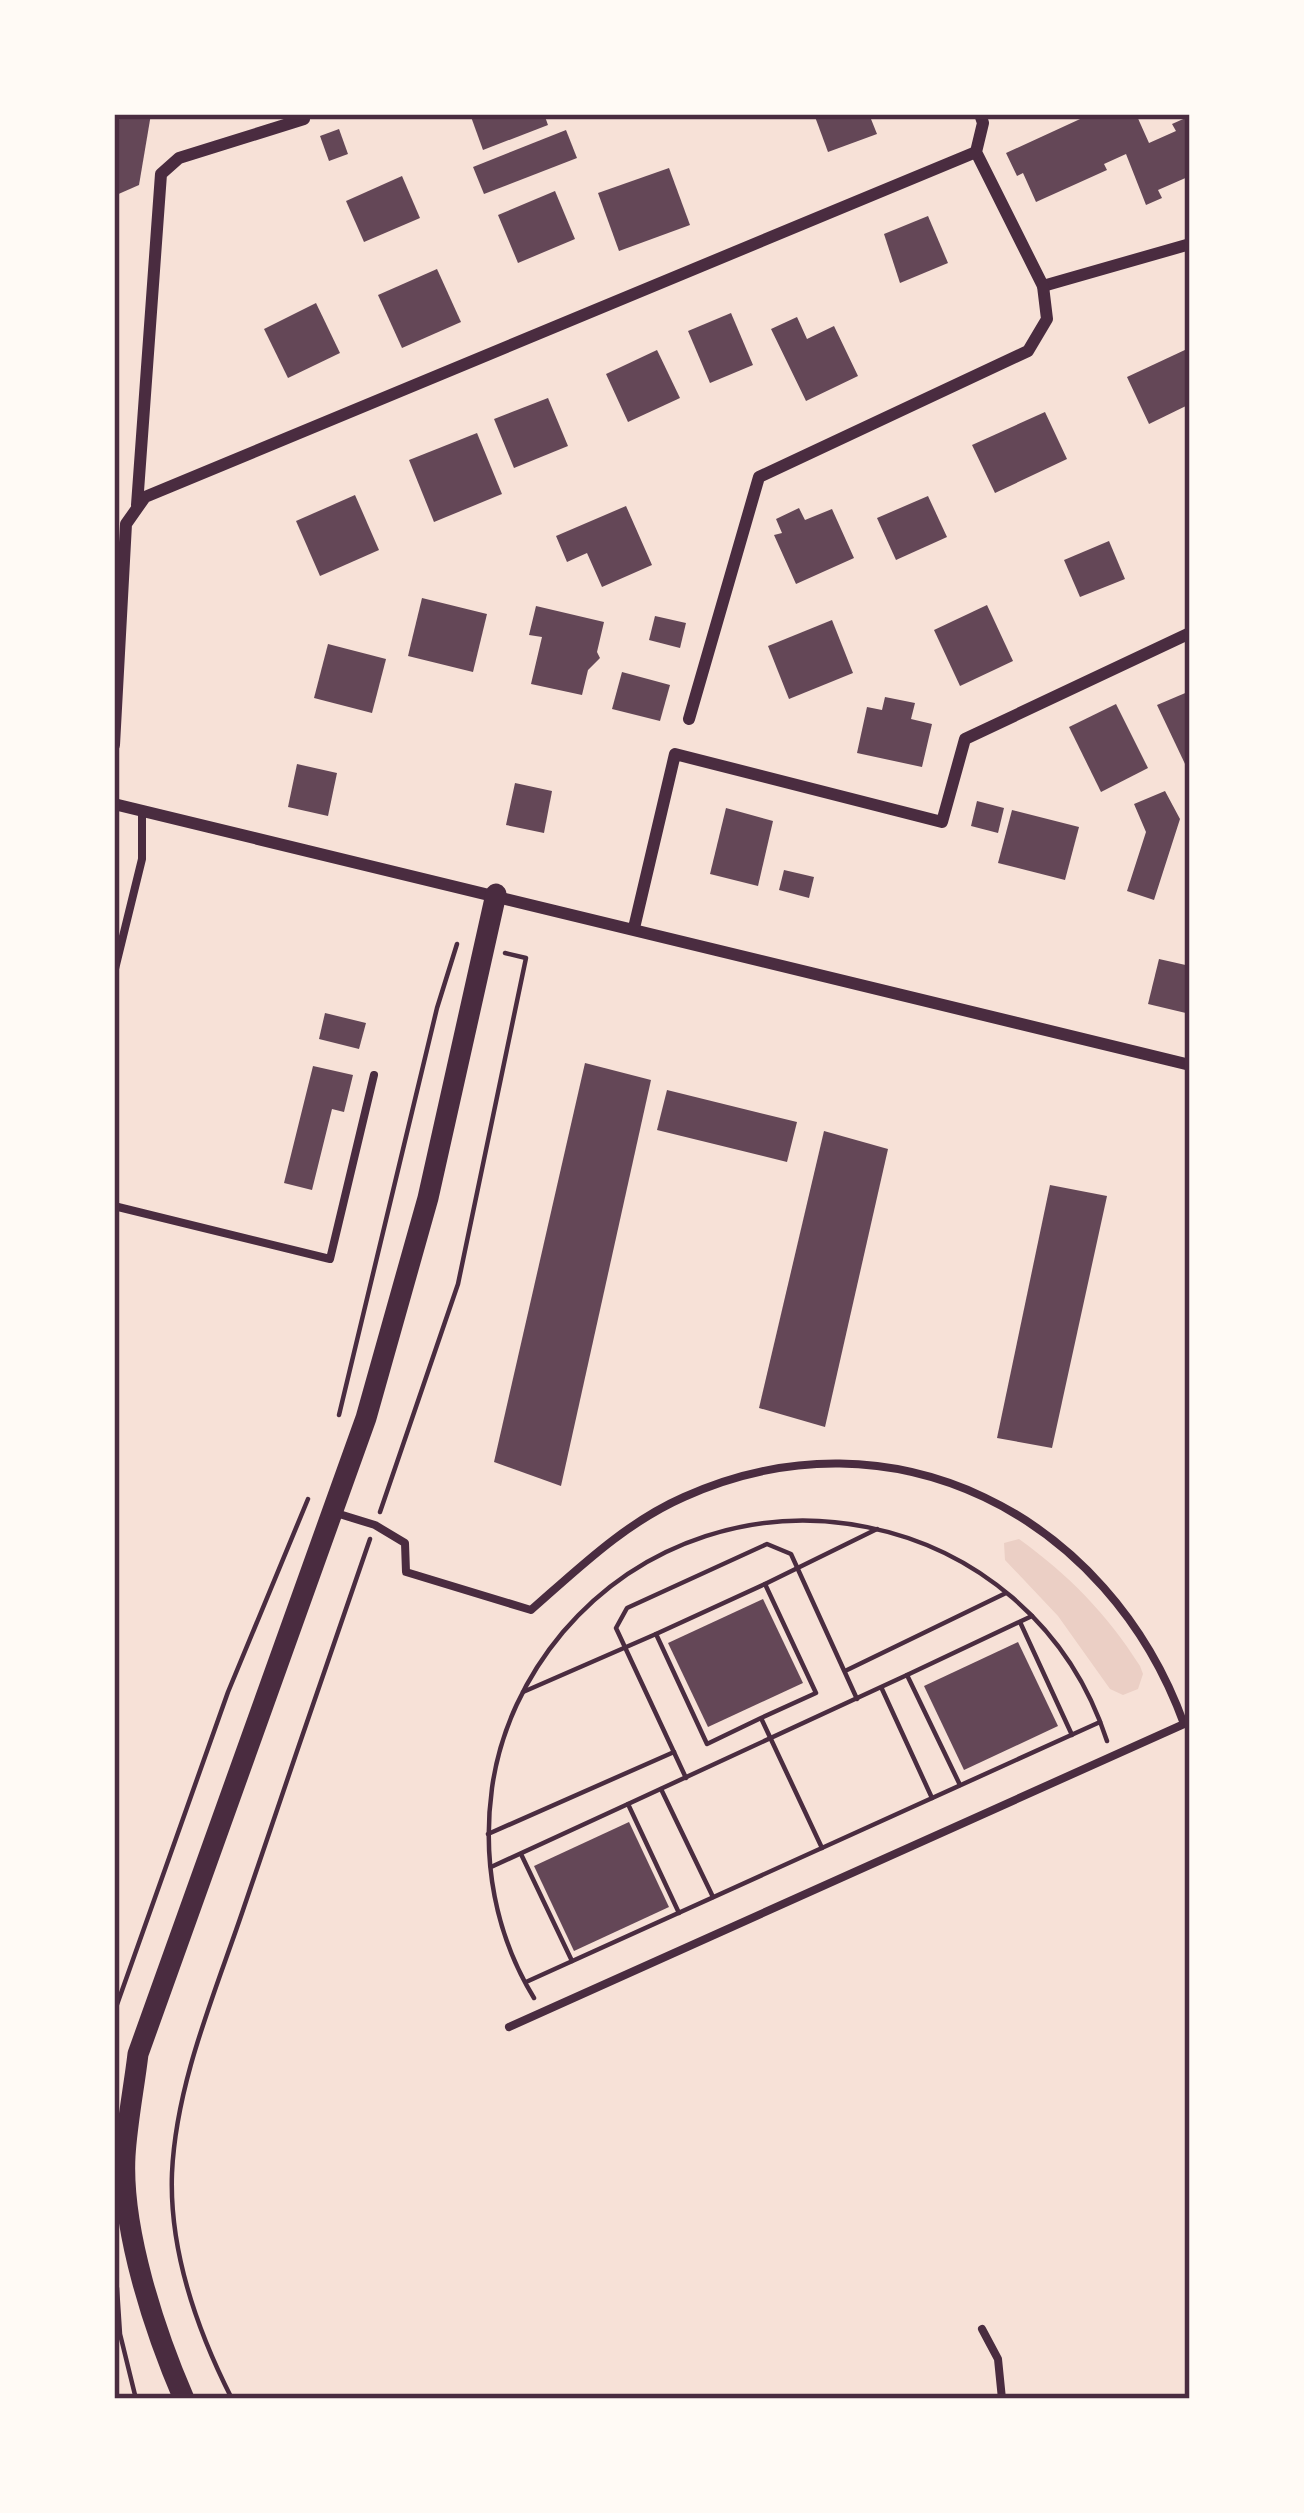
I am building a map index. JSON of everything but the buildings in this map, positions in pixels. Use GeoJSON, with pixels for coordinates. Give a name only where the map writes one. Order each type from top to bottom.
{"type":"FeatureCollection","features":[{"type":"Feature","properties":{"kind":"street"},"geometry":{"type":"LineString","coordinates":[[689,719],[759,478],[1028,351],[1047,319],[1043,286],[976,152],[983,123],[980,114]]}},
{"type":"Feature","properties":{"kind":"street"},"geometry":{"type":"LineString","coordinates":[[136,505],[161,174],[179,158],[304,119]]}},
{"type":"Feature","properties":{"kind":"street"},"geometry":{"type":"LineString","coordinates":[[114,745],[126,524],[145,497],[976,152]]}},
{"type":"Feature","properties":{"kind":"street"},"geometry":{"type":"LineString","coordinates":[[1043,286],[1190,244]]}},
{"type":"Feature","properties":{"kind":"street"},"geometry":{"type":"LineString","coordinates":[[634,928],[675,754],[942,821],[965,739],[1190,633]]}},
{"type":"Feature","properties":{"kind":"street"},"geometry":{"type":"LineString","coordinates":[[114,804],[1190,1064]]}},
{"type":"Feature","properties":{"kind":"street"},"geometry":{"type":"LineString","coordinates":[[184,2399],[161,2347],[136,2257],[125,2161],[138,2054],[366,1418],[428,1198],[496,894]]}},
{"type":"Feature","properties":{"kind":"lane"},"geometry":{"type":"LineString","coordinates":[[114,973],[142,859],[142,810]]}},
{"type":"Feature","properties":{"kind":"lane"},"geometry":{"type":"LineString","coordinates":[[114,1206],[330,1259],[374,1075]]}},
{"type":"Feature","properties":{"kind":"lane"},"geometry":{"type":"LineString","coordinates":[[333,1512],[375,1525],[405,1543],[406,1572],[531,1610],[620,1534],[650,1514],[718,1484],[753,1474],[827,1465],[936,1479],[1003,1506],[1064,1546],[1116,1597],[1164,1673],[1184,1724],[509,2027]]}},
{"type":"Feature","properties":{"kind":"lane"},"geometry":{"type":"LineString","coordinates":[[982,2329],[998,2359],[1002,2399]]}},
{"type":"Feature","properties":{"kind":"path"},"geometry":{"type":"LineString","coordinates":[[339,1415],[437,1008],[457,944]]}},
{"type":"Feature","properties":{"kind":"path"},"geometry":{"type":"LineString","coordinates":[[232,2399],[192,2303],[176,2232],[172,2169],[181,2117],[206,2018],[458,1284],[526,958],[499,952]]}},
{"type":"Feature","properties":{"kind":"path"},"geometry":{"type":"LineString","coordinates":[[114,2013],[229,1692],[310,1496]]}},
{"type":"Feature","properties":{"kind":"path"},"geometry":{"type":"LineString","coordinates":[[543,2013],[524,1983],[498,1916],[488,1834],[494,1774],[523,1692],[552,1645],[602,1593],[662,1553],[733,1528],[826,1521],[877,1529],[953,1556],[1006,1593],[1065,1655],[1100,1722],[1112,1757]]}},
{"type":"Feature","properties":{"kind":"path"},"geometry":{"type":"LineString","coordinates":[[523,1692],[877,1529]]}},
{"type":"Feature","properties":{"kind":"path"},"geometry":{"type":"LineString","coordinates":[[686,1778],[616,1628],[627,1608],[767,1544],[791,1554],[857,1699]]}},
{"type":"Feature","properties":{"kind":"path"},"geometry":{"type":"LineString","coordinates":[[656,1634],[707,1744],[816,1693],[765,1584]]}},
{"type":"Feature","properties":{"kind":"path"},"geometry":{"type":"LineString","coordinates":[[844,1671],[1006,1593]]}},
{"type":"Feature","properties":{"kind":"path"},"geometry":{"type":"LineString","coordinates":[[490,1868],[1032,1616]]}},
{"type":"Feature","properties":{"kind":"path"},"geometry":{"type":"LineString","coordinates":[[1020,1622],[1072,1735]]}},
{"type":"Feature","properties":{"kind":"path"},"geometry":{"type":"LineString","coordinates":[[907,1675],[960,1785]]}},
{"type":"Feature","properties":{"kind":"path"},"geometry":{"type":"LineString","coordinates":[[881,1688],[932,1798]]}},
{"type":"Feature","properties":{"kind":"path"},"geometry":{"type":"LineString","coordinates":[[761,1718],[822,1848]]}},
{"type":"Feature","properties":{"kind":"path"},"geometry":{"type":"LineString","coordinates":[[524,1983],[1100,1722]]}},
{"type":"Feature","properties":{"kind":"path"},"geometry":{"type":"LineString","coordinates":[[488,1834],[674,1752]]}},
{"type":"Feature","properties":{"kind":"path"},"geometry":{"type":"LineString","coordinates":[[662,1789],[713,1897]]}},
{"type":"Feature","properties":{"kind":"path"},"geometry":{"type":"LineString","coordinates":[[628,1804],[679,1913]]}},
{"type":"Feature","properties":{"kind":"path"},"geometry":{"type":"LineString","coordinates":[[521,1854],[572,1961]]}},
{"type":"Feature","properties":{"kind":"path"},"geometry":{"type":"LineString","coordinates":[[116,2277],[120,2334],[136,2399]]}},
{"type":"Feature","properties":{"kind":"shaded area"},"geometry":{"type":"Polygon","coordinates":[[[1019,1539],[1071,1581],[1114,1629],[1140,1666],[1143,1674],[1138,1689],[1123,1695],[1110,1689],[1058,1616],[1005,1560],[1004,1543],[1019,1539]]]}}]}
